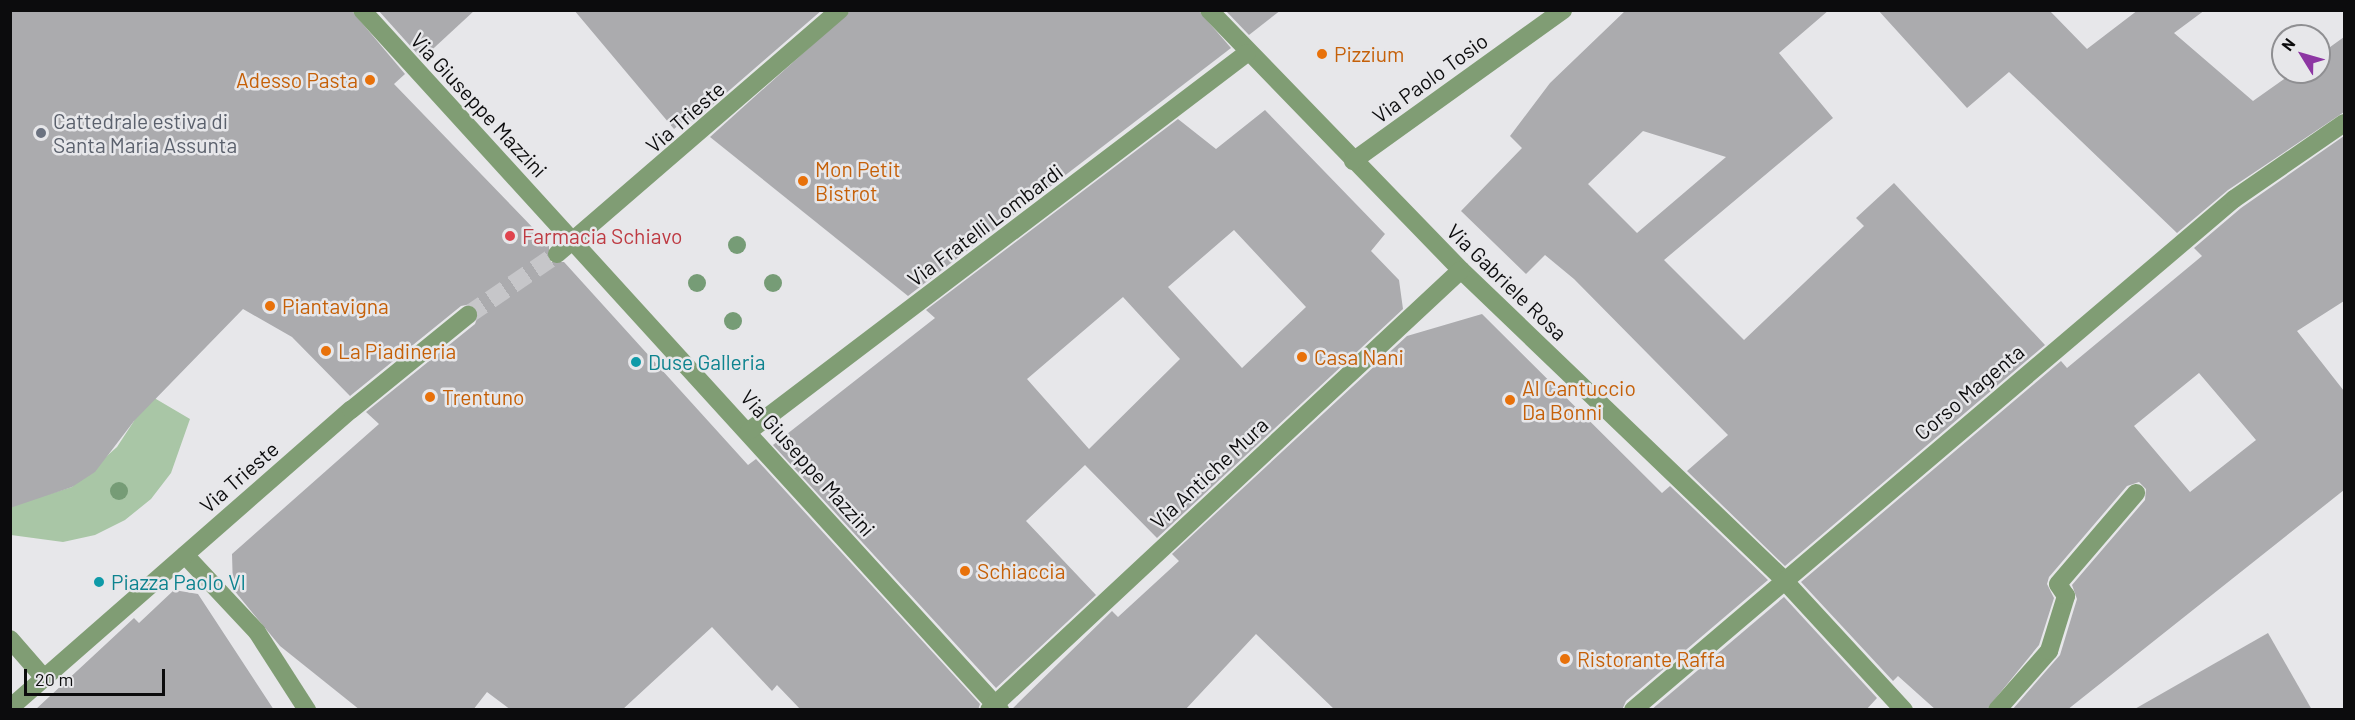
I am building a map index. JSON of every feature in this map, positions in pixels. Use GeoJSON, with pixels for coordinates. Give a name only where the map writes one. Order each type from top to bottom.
{"type":"FeatureCollection","features":[{"type":"Feature","properties":{"kind":"street","name":"Via Giuseppe Mazzini"},"geometry":{"type":"LineString","coordinates":[[362,10],[749,431],[994,708]]}},
{"type":"Feature","properties":{"kind":"street","name":"Via Trieste"},"geometry":{"type":"LineString","coordinates":[[556,254],[574,242],[840,10]]}},
{"type":"Feature","properties":{"kind":"street","name":"Via Gabriele Rosa"},"geometry":{"type":"LineString","coordinates":[[1209,10],[1247,54],[1461,270],[1782,578],[1904,710]]}},
{"type":"Feature","properties":{"kind":"street","name":"Via Paolo Tosio"},"geometry":{"type":"LineString","coordinates":[[1353,161],[1563,10]]}},
{"type":"Feature","properties":{"kind":"street","name":"Via Fratelli Lombardi"},"geometry":{"type":"LineString","coordinates":[[749,431],[1247,54]]}},
{"type":"Feature","properties":{"kind":"street","name":"Corso Magenta"},"geometry":{"type":"LineString","coordinates":[[1633,710],[1782,578],[2234,199],[2344,123]]}},
{"type":"Feature","properties":{"kind":"street","name":"Via Antiche Mura"},"geometry":{"type":"LineString","coordinates":[[994,708],[1461,270]]}},
{"type":"Feature","properties":{"kind":"street","name":"Via Trieste"},"geometry":{"type":"LineString","coordinates":[[44,678],[351,410],[468,315]]}},
{"type":"Feature","properties":{"kind":"street"},"geometry":{"type":"LineString","coordinates":[[1997,710],[2049,651],[2066,596],[2058,584],[2136,493]]}},
{"type":"Feature","properties":{"kind":"street"},"geometry":{"type":"LineString","coordinates":[[185,555],[257,632],[307,710]]}},
{"type":"Feature","properties":{"kind":"street"},"geometry":{"type":"LineString","coordinates":[[10,639],[44,678],[10,708]]}},
{"type":"Feature","properties":{"kind":"green space"},"geometry":{"type":"Polygon","coordinates":[[[142,382],[156,399],[190,419],[171,473],[151,499],[125,520],[95,535],[63,542],[11,535],[10,506],[72,487],[117,447],[134,421],[142,382]]]}},
{"type":"Feature","properties":{"kind":"building"},"geometry":{"type":"Polygon","coordinates":[[[10,10],[351,10],[405,74],[394,84],[536,231],[549,246],[549,262],[564,262],[748,465],[756,459],[980,704],[978,710],[801,710],[777,685],[772,691],[712,627],[622,710],[511,710],[487,692],[473,710],[360,710],[280,646],[233,589],[232,554],[379,424],[366,412],[475,324],[479,313],[471,304],[461,306],[350,396],[292,337],[243,309],[134,421],[95,472],[72,487],[10,508],[10,10]]]}},
{"type":"Feature","properties":{"kind":"building"},"geometry":{"type":"Polygon","coordinates":[[[378,10],[475,10],[422,59],[378,10]]]}},
{"type":"Feature","properties":{"kind":"building"},"geometry":{"type":"Polygon","coordinates":[[[574,10],[822,10],[693,122],[687,118],[674,129],[574,10]]]}},
{"type":"Feature","properties":{"kind":"building"},"geometry":{"type":"Polygon","coordinates":[[[851,10],[1198,10],[1231,48],[908,296],[710,137],[851,10]]]}},
{"type":"Feature","properties":{"kind":"building"},"geometry":{"type":"Polygon","coordinates":[[[1225,10],[1281,10],[1249,35],[1225,10]]]}},
{"type":"Feature","properties":{"kind":"building"},"geometry":{"type":"Polygon","coordinates":[[[1626,10],[1829,10],[1779,53],[1833,118],[1664,260],[1744,340],[1864,226],[1856,218],[1894,183],[2045,345],[1785,566],[1687,471],[1728,435],[1574,279],[1545,255],[1526,274],[1461,211],[1522,148],[1510,136],[1550,83],[1626,10]],[[1643,131],[1588,184],[1637,233],[1726,157],[1643,131]]]}},
{"type":"Feature","properties":{"kind":"building"},"geometry":{"type":"Polygon","coordinates":[[[1878,10],[2049,10],[2087,49],[2138,10],[2205,10],[2174,33],[2253,101],[2277,84],[2331,84],[2331,46],[2344,37],[2344,112],[2228,190],[2177,233],[2009,72],[1967,108],[1878,10]]]}},
{"type":"Feature","properties":{"kind":"building"},"geometry":{"type":"Polygon","coordinates":[[[1265,110],[1385,234],[1371,251],[1399,280],[1403,309],[1157,538],[1085,465],[1026,521],[1096,595],[996,688],[773,445],[935,318],[926,310],[1178,119],[1216,149],[1265,110]],[[1234,230],[1168,287],[1242,368],[1306,307],[1234,230]],[[1123,297],[1027,379],[1089,449],[1180,359],[1123,297]]]}},
{"type":"Feature","properties":{"kind":"building"},"geometry":{"type":"Polygon","coordinates":[[[2344,136],[2344,301],[2297,331],[2344,391],[2344,490],[2067,710],[2012,710],[2060,655],[2077,599],[2072,585],[2145,500],[2146,489],[2139,482],[2127,486],[2049,577],[2047,584],[2054,598],[2039,645],[1986,710],[1936,710],[1898,676],[1893,681],[1801,582],[2061,361],[2067,368],[2202,256],[2194,248],[2241,208],[2344,136]],[[2199,373],[2134,426],[2190,492],[2256,440],[2199,373]]]}},
{"type":"Feature","properties":{"kind":"building"},"geometry":{"type":"Polygon","coordinates":[[[1482,314],[1662,493],[1670,486],[1768,580],[1626,701],[1622,710],[1335,710],[1256,634],[1185,710],[1011,710],[1112,611],[1118,617],[1179,561],[1172,554],[1407,336],[1482,314]]]}},
{"type":"Feature","properties":{"kind":"building"},"geometry":{"type":"Polygon","coordinates":[[[174,590],[198,594],[274,710],[35,710],[134,618],[139,623],[174,590]]]}},
{"type":"Feature","properties":{"kind":"building"},"geometry":{"type":"Polygon","coordinates":[[[1784,597],[1877,698],[1866,710],[1651,710],[1784,597]]]}},
{"type":"Feature","properties":{"kind":"building"},"geometry":{"type":"Polygon","coordinates":[[[2268,633],[2312,710],[2133,710],[2268,633]]]}},
{"type":"Feature","properties":{"kind":"tunnel"},"geometry":{"type":"LineString","coordinates":[[468,315],[557,254]]}},
{"type":"Feature","properties":{"kind":"place","name":"Pizzium"},"geometry":{"type":"Point","coordinates":[1322,54]}},
{"type":"Feature","properties":{"kind":"place","name":"Adesso Pasta"},"geometry":{"type":"Point","coordinates":[370,80]}},
{"type":"Feature","properties":{"kind":"place","name":"Cattedrale estiva di Santa Maria Assunta"},"geometry":{"type":"Point","coordinates":[41,133]}},
{"type":"Feature","properties":{"kind":"place","name":"Mon Petit Bistrot"},"geometry":{"type":"Point","coordinates":[803,181]}},
{"type":"Feature","properties":{"kind":"place","name":"Farmacia Schiavo"},"geometry":{"type":"Point","coordinates":[510,236]}},
{"type":"Feature","properties":{"kind":"place","name":"Piantavigna"},"geometry":{"type":"Point","coordinates":[270,306]}},
{"type":"Feature","properties":{"kind":"place","name":"La Piadineria"},"geometry":{"type":"Point","coordinates":[326,351]}},
{"type":"Feature","properties":{"kind":"place","name":"Casa Nani"},"geometry":{"type":"Point","coordinates":[1302,357]}},
{"type":"Feature","properties":{"kind":"place","name":"Duse Galleria"},"geometry":{"type":"Point","coordinates":[636,362]}},
{"type":"Feature","properties":{"kind":"place","name":"Trentuno"},"geometry":{"type":"Point","coordinates":[430,397]}},
{"type":"Feature","properties":{"kind":"place","name":"Al Cantuccio Da Bonni"},"geometry":{"type":"Point","coordinates":[1510,400]}},
{"type":"Feature","properties":{"kind":"place","name":"Schiaccia"},"geometry":{"type":"Point","coordinates":[965,571]}},
{"type":"Feature","properties":{"kind":"place","name":"Piazza Paolo VI"},"geometry":{"type":"Point","coordinates":[99,582]}},
{"type":"Feature","properties":{"kind":"place","name":"Ristorante Raffa"},"geometry":{"type":"Point","coordinates":[1565,659]}}]}
